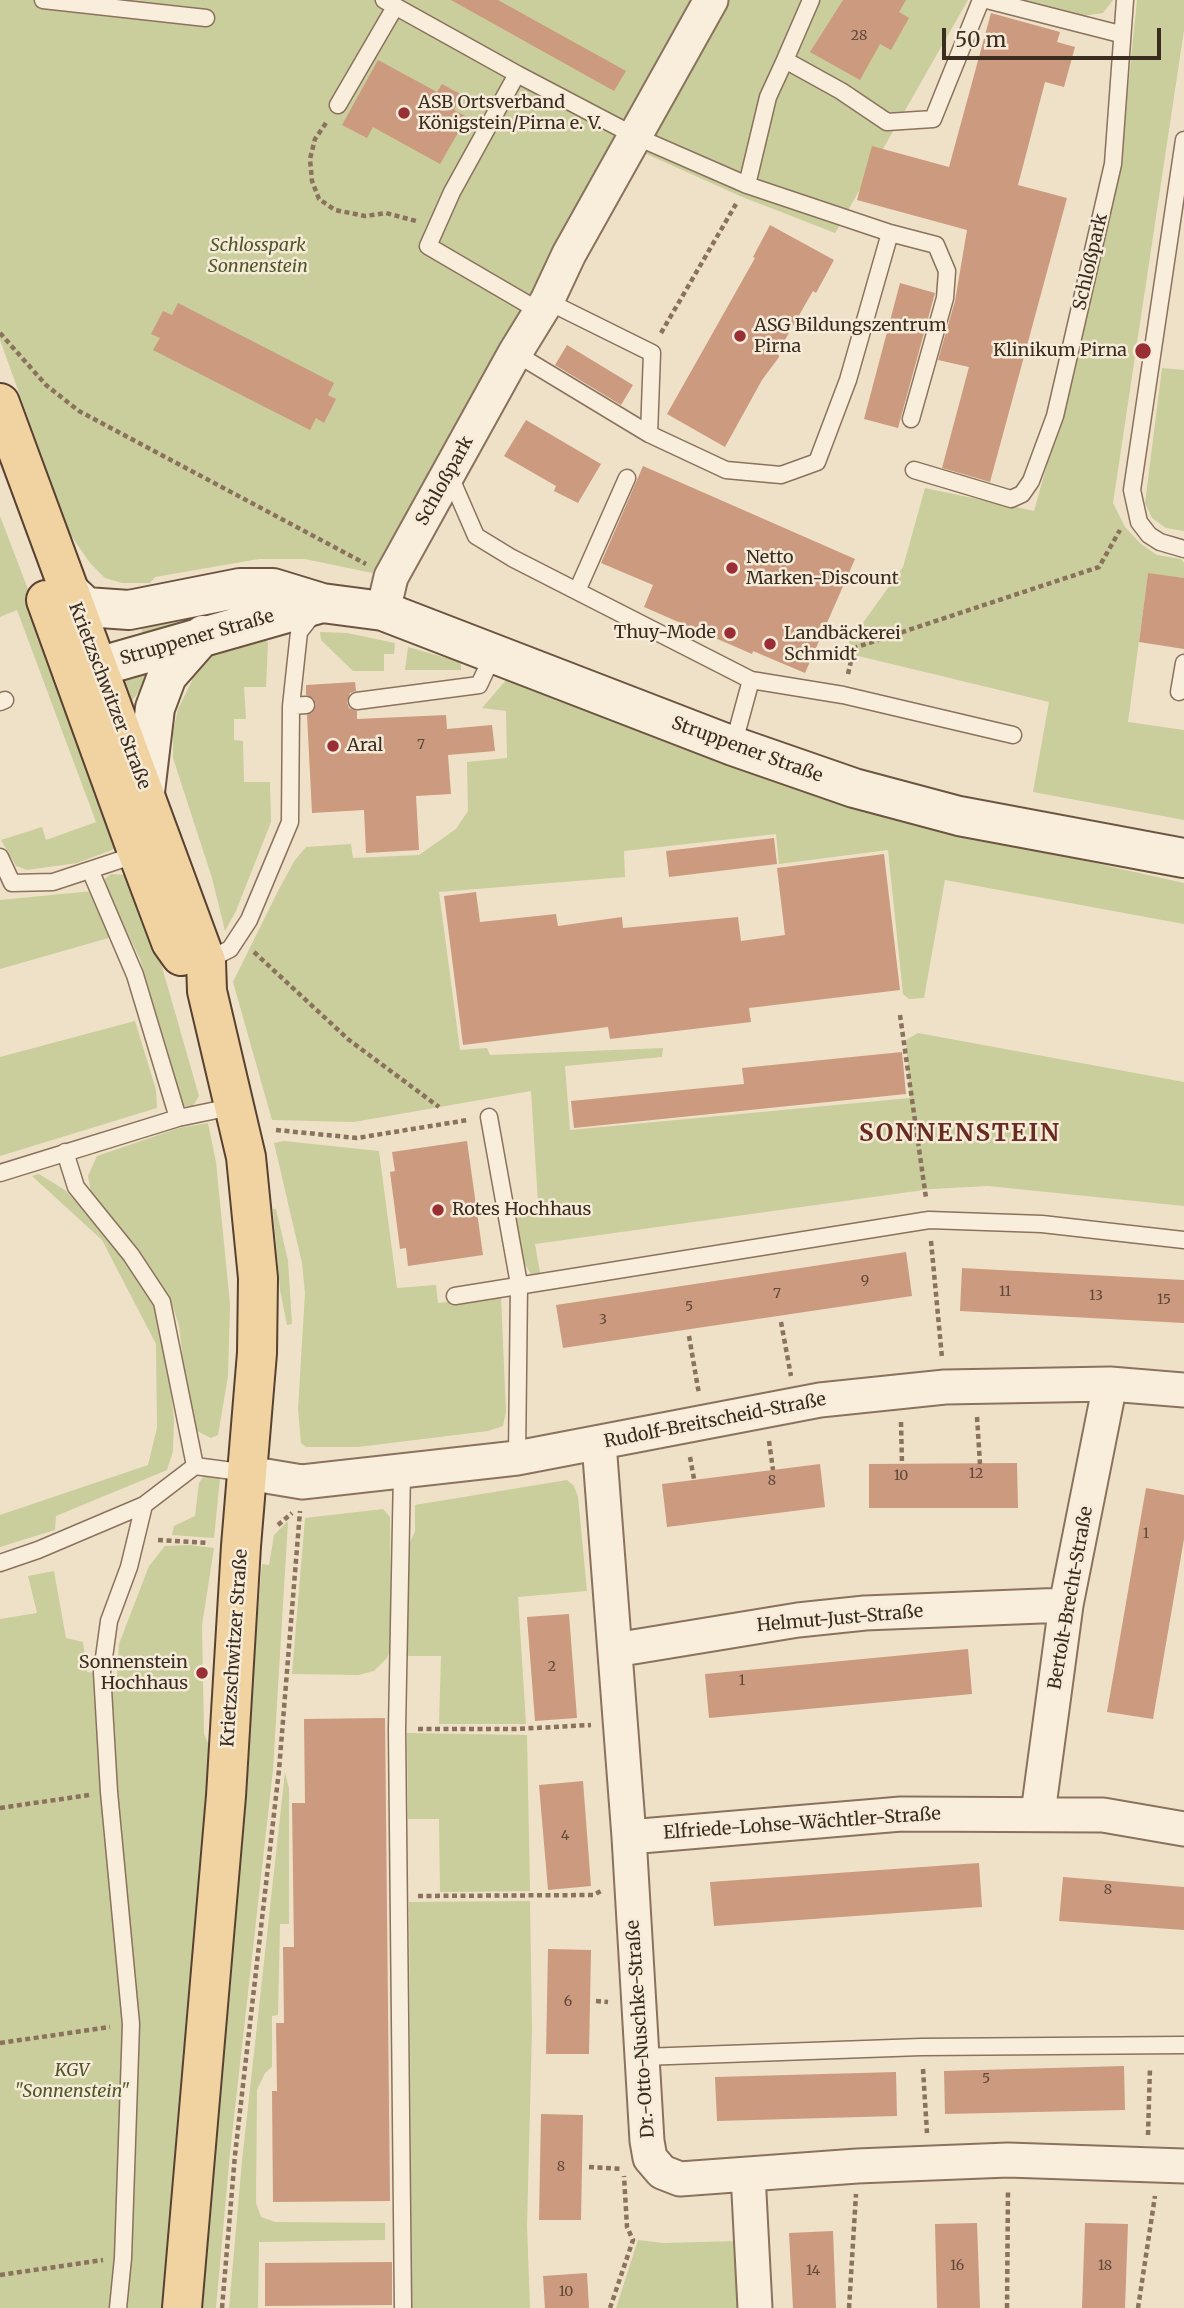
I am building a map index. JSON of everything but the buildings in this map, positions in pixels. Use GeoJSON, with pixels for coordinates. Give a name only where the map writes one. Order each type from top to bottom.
{"type":"FeatureCollection","features":[{"type":"Feature","properties":{"kind":"main road","name":"Krietzschwitzer Straße"},"geometry":{"type":"LineString","coordinates":[[0,403],[69,591],[86,670],[138,854],[171,942],[207,976]]}},
{"type":"Feature","properties":{"kind":"main road","name":"Krietzschwitzer Straße"},"geometry":{"type":"LineString","coordinates":[[0,475],[86,670],[145,792],[207,976],[246,1157],[258,1278],[257,1353],[226,1796],[182,2308]]}},
{"type":"Feature","properties":{"kind":"main road","name":"Struppener Straße"},"geometry":{"type":"LineString","coordinates":[[69,591],[86,607],[129,610],[240,588],[273,588],[322,603]]}},
{"type":"Feature","properties":{"kind":"main road","name":"Struppener Straße"},"geometry":{"type":"LineString","coordinates":[[86,670],[322,603],[387,594],[493,655],[733,746],[854,788],[959,816],[1184,858]]}},
{"type":"Feature","properties":{"kind":"main road"},"geometry":{"type":"LineString","coordinates":[[145,792],[155,708],[167,676],[204,635]]}},
{"type":"Feature","properties":{"kind":"street","name":"Schloßpark"},"geometry":{"type":"LineString","coordinates":[[387,594],[449,474],[544,307],[569,254],[637,137],[711,0]]}},
{"type":"Feature","properties":{"kind":"street","name":"Rudolf-Breitscheid-Straße"},"geometry":{"type":"LineString","coordinates":[[248,1473],[302,1482],[517,1458],[599,1443],[696,1434],[796,1404],[945,1387],[1110,1384],[1184,1390]]}},
{"type":"Feature","properties":{"kind":"street","name":"Bertolt-Brecht-Straße"},"geometry":{"type":"LineString","coordinates":[[1038,1813],[1066,1605],[1110,1384]]}},
{"type":"Feature","properties":{"kind":"street","name":"Dr.-Otto-Nuschke-Straße"},"geometry":{"type":"LineString","coordinates":[[599,1443],[650,2158],[662,2172],[680,2179],[929,2162],[1008,2160],[1164,2165]]}},
{"type":"Feature","properties":{"kind":"street","name":"Helmut-Just-Straße"},"geometry":{"type":"LineString","coordinates":[[615,1650],[838,1616],[1066,1605]]}},
{"type":"Feature","properties":{"kind":"street","name":"Elfriede-Lohse-Wächtler-Straße"},"geometry":{"type":"LineString","coordinates":[[629,1837],[901,1814],[1103,1815],[1184,1829]]}},
{"type":"Feature","properties":{"kind":"street"},"geometry":{"type":"LineString","coordinates":[[748,2174],[755,2308]]}},
{"type":"Feature","properties":{"kind":"lane"},"geometry":{"type":"LineString","coordinates":[[43,0],[206,18]]}},
{"type":"Feature","properties":{"kind":"lane"},"geometry":{"type":"LineString","coordinates":[[747,184],[768,97],[811,0]]}},
{"type":"Feature","properties":{"kind":"lane"},"geometry":{"type":"LineString","coordinates":[[785,60],[841,91],[887,122],[933,119],[981,0]]}},
{"type":"Feature","properties":{"kind":"lane"},"geometry":{"type":"LineString","coordinates":[[988,0],[1120,34]]}},
{"type":"Feature","properties":{"kind":"lane","name":"Schloßpark"},"geometry":{"type":"LineString","coordinates":[[914,470],[1011,499],[1022,494],[1031,481],[1055,416],[1113,164],[1120,34],[1125,0]]}},
{"type":"Feature","properties":{"kind":"lane"},"geometry":{"type":"LineString","coordinates":[[338,105],[389,3],[637,137],[747,184],[890,233],[936,245],[947,271],[945,299],[911,419]]}},
{"type":"Feature","properties":{"kind":"lane"},"geometry":{"type":"LineString","coordinates":[[517,74],[428,246],[544,307],[652,352],[649,434]]}},
{"type":"Feature","properties":{"kind":"lane"},"geometry":{"type":"LineString","coordinates":[[1184,140],[1132,490],[1139,522],[1149,535],[1160,542],[1184,549]]}},
{"type":"Feature","properties":{"kind":"lane"},"geometry":{"type":"LineString","coordinates":[[515,354],[649,434],[726,470],[782,475],[817,462],[848,380],[890,233]]}},
{"type":"Feature","properties":{"kind":"lane"},"geometry":{"type":"LineString","coordinates":[[449,474],[476,536],[751,680],[843,695],[1013,735]]}},
{"type":"Feature","properties":{"kind":"lane"},"geometry":{"type":"LineString","coordinates":[[577,591],[627,478]]}},
{"type":"Feature","properties":{"kind":"lane"},"geometry":{"type":"LineString","coordinates":[[207,976],[230,949],[249,920],[290,822],[298,706],[299,632],[322,603]]}},
{"type":"Feature","properties":{"kind":"lane"},"geometry":{"type":"LineString","coordinates":[[357,701],[479,685],[493,655]]}},
{"type":"Feature","properties":{"kind":"lane"},"geometry":{"type":"LineString","coordinates":[[1180,692],[1184,663]]}},
{"type":"Feature","properties":{"kind":"lane"},"geometry":{"type":"LineString","coordinates":[[733,746],[751,680]]}},
{"type":"Feature","properties":{"kind":"lane"},"geometry":{"type":"LineString","coordinates":[[0,857],[6,884],[54,882],[91,872],[138,854]]}},
{"type":"Feature","properties":{"kind":"lane"},"geometry":{"type":"LineString","coordinates":[[91,872],[135,975],[178,1118]]}},
{"type":"Feature","properties":{"kind":"lane"},"geometry":{"type":"LineString","coordinates":[[0,1173],[178,1118],[236,1106]]}},
{"type":"Feature","properties":{"kind":"lane"},"geometry":{"type":"LineString","coordinates":[[489,1116],[519,1284],[517,1458]]}},
{"type":"Feature","properties":{"kind":"lane"},"geometry":{"type":"LineString","coordinates":[[65,1152],[76,1187],[131,1255],[162,1302],[195,1466]]}},
{"type":"Feature","properties":{"kind":"lane"},"geometry":{"type":"LineString","coordinates":[[455,1296],[519,1284],[709,1258],[929,1220],[1042,1224],[1184,1240]]}},
{"type":"Feature","properties":{"kind":"lane"},"geometry":{"type":"LineString","coordinates":[[0,1563],[38,1550],[144,1505],[195,1466],[248,1473]]}},
{"type":"Feature","properties":{"kind":"lane"},"geometry":{"type":"LineString","coordinates":[[402,1472],[397,1729],[401,1896],[403,2308]]}},
{"type":"Feature","properties":{"kind":"lane"},"geometry":{"type":"LineString","coordinates":[[118,2308],[123,2258],[131,2024],[109,1793],[102,1672],[108,1621],[130,1567],[144,1505]]}},
{"type":"Feature","properties":{"kind":"lane"},"geometry":{"type":"LineString","coordinates":[[642,2057],[921,2047],[1184,2045]]}},
{"type":"Feature","properties":{"kind":"path"},"geometry":{"type":"LineString","coordinates":[[338,105],[315,139],[310,159],[312,181],[319,199],[335,210],[365,216],[386,213],[415,220],[433,233]]}},
{"type":"Feature","properties":{"kind":"path"},"geometry":{"type":"LineString","coordinates":[[652,352],[747,184]]}},
{"type":"Feature","properties":{"kind":"path"},"geometry":{"type":"LineString","coordinates":[[0,333],[46,385],[79,411],[387,594]]}},
{"type":"Feature","properties":{"kind":"path"},"geometry":{"type":"LineString","coordinates":[[843,695],[854,648],[1099,567],[1134,507]]}},
{"type":"Feature","properties":{"kind":"path"},"geometry":{"type":"LineString","coordinates":[[237,938],[285,978],[349,1040],[439,1107]]}},
{"type":"Feature","properties":{"kind":"path"},"geometry":{"type":"LineString","coordinates":[[236,1106],[278,1132],[357,1138],[489,1116]]}},
{"type":"Feature","properties":{"kind":"path"},"geometry":{"type":"LineString","coordinates":[[781,1322],[796,1404]]}},
{"type":"Feature","properties":{"kind":"path"},"geometry":{"type":"LineString","coordinates":[[689,1336],[696,1434],[694,1479]]}},
{"type":"Feature","properties":{"kind":"path"},"geometry":{"type":"LineString","coordinates":[[977,1405],[980,1464]]}},
{"type":"Feature","properties":{"kind":"path"},"geometry":{"type":"LineString","coordinates":[[901,1410],[902,1464]]}},
{"type":"Feature","properties":{"kind":"path"},"geometry":{"type":"LineString","coordinates":[[768,1430],[773,1470]]}},
{"type":"Feature","properties":{"kind":"path"},"geometry":{"type":"LineString","coordinates":[[222,2308],[235,2155],[279,1770],[302,1482]]}},
{"type":"Feature","properties":{"kind":"path"},"geometry":{"type":"LineString","coordinates":[[135,1541],[216,1543]]}},
{"type":"Feature","properties":{"kind":"path"},"geometry":{"type":"LineString","coordinates":[[397,1729],[516,1729],[602,1724]]}},
{"type":"Feature","properties":{"kind":"path"},"geometry":{"type":"LineString","coordinates":[[0,1808],[109,1793]]}},
{"type":"Feature","properties":{"kind":"path"},"geometry":{"type":"LineString","coordinates":[[401,1896],[593,1895],[604,1889]]}},
{"type":"Feature","properties":{"kind":"path"},"geometry":{"type":"LineString","coordinates":[[0,2043],[131,2024]]}},
{"type":"Feature","properties":{"kind":"path"},"geometry":{"type":"LineString","coordinates":[[1138,2308],[1164,2165],[1151,2045]]}},
{"type":"Feature","properties":{"kind":"path"},"geometry":{"type":"LineString","coordinates":[[921,2047],[929,2162]]}},
{"type":"Feature","properties":{"kind":"path"},"geometry":{"type":"LineString","coordinates":[[610,2308],[633,2240],[627,2227],[623,2156]]}},
{"type":"Feature","properties":{"kind":"path"},"geometry":{"type":"LineString","coordinates":[[1007,2308],[1008,2160]]}},
{"type":"Feature","properties":{"kind":"path"},"geometry":{"type":"LineString","coordinates":[[849,2308],[858,2165]]}},
{"type":"Feature","properties":{"kind":"path"},"geometry":{"type":"LineString","coordinates":[[589,2167],[623,2169]]}},
{"type":"Feature","properties":{"kind":"path"},"geometry":{"type":"LineString","coordinates":[[0,2275],[123,2258]]}},
{"type":"Feature","properties":{"kind":"green space","name":"Schlosspark Sonnenstein"},"geometry":{"type":"Polygon","coordinates":[[[0,0],[968,0],[835,233],[740,196],[622,143],[372,573],[305,559],[259,559],[155,577],[150,583],[122,583],[105,578],[90,563],[70,534],[0,340],[0,0]]]}},
{"type":"Feature","properties":{"kind":"green space"},"geometry":{"type":"Polygon","coordinates":[[[1024,0],[1113,0],[1103,13],[1082,16],[1024,0]]]}},
{"type":"Feature","properties":{"kind":"green space"},"geometry":{"type":"Polygon","coordinates":[[[1137,0],[1184,0],[1184,30],[1113,503],[1125,527],[1141,544],[1157,555],[1181,559],[1184,563],[1184,578],[1148,574],[1128,722],[1184,730],[1184,820],[1033,792],[1049,702],[842,652],[903,567],[925,488],[1034,511],[1060,418],[1120,167],[1137,0]]]}},
{"type":"Feature","properties":{"kind":"green space"},"geometry":{"type":"Polygon","coordinates":[[[1162,368],[1184,370],[1184,531],[1166,528],[1152,518],[1145,503],[1162,368]]]}},
{"type":"Feature","properties":{"kind":"green space"},"geometry":{"type":"Polygon","coordinates":[[[0,516],[124,841],[112,850],[77,863],[27,870],[16,866],[1,840],[42,827],[46,840],[96,822],[17,610],[0,617],[0,516]]]}},
{"type":"Feature","properties":{"kind":"green space"},"geometry":{"type":"Polygon","coordinates":[[[215,608],[216,618],[144,637],[141,628],[215,608]]]}},
{"type":"Feature","properties":{"kind":"green space"},"geometry":{"type":"Polygon","coordinates":[[[320,632],[347,633],[395,643],[394,654],[384,654],[384,671],[353,671],[321,640],[320,632]]]}},
{"type":"Feature","properties":{"kind":"green space"},"geometry":{"type":"Polygon","coordinates":[[[262,634],[268,643],[266,687],[244,687],[246,719],[234,719],[234,740],[243,741],[244,782],[270,782],[271,822],[236,911],[225,931],[212,878],[173,758],[173,732],[178,709],[192,681],[191,673],[216,647],[262,634]]]}},
{"type":"Feature","properties":{"kind":"green space"},"geometry":{"type":"Polygon","coordinates":[[[408,647],[461,662],[461,670],[405,670],[408,647]]]}},
{"type":"Feature","properties":{"kind":"green space"},"geometry":{"type":"Polygon","coordinates":[[[143,667],[150,677],[128,706],[114,678],[143,667]]]}},
{"type":"Feature","properties":{"kind":"green space"},"geometry":{"type":"Polygon","coordinates":[[[507,679],[955,832],[1184,883],[1184,924],[945,880],[924,998],[909,999],[903,994],[888,850],[779,864],[776,834],[624,851],[625,877],[439,892],[460,1050],[487,1048],[490,1055],[663,1048],[662,1057],[565,1066],[570,1130],[910,1098],[906,1040],[918,1033],[1184,1082],[1184,1206],[988,1186],[931,1189],[535,1244],[540,1273],[531,1274],[524,1263],[515,1210],[538,1203],[531,1091],[354,1122],[272,1120],[233,982],[279,889],[295,860],[306,847],[351,844],[353,858],[419,855],[456,829],[468,811],[467,762],[507,758],[506,711],[482,708],[507,679]]]}},
{"type":"Feature","properties":{"kind":"green space"},"geometry":{"type":"Polygon","coordinates":[[[111,874],[127,875],[156,946],[199,1096],[193,1106],[179,1106],[171,1062],[140,959],[102,881],[111,874]]]}},
{"type":"Feature","properties":{"kind":"green space"},"geometry":{"type":"Polygon","coordinates":[[[93,891],[112,937],[0,969],[0,900],[93,891]]]}},
{"type":"Feature","properties":{"kind":"green space"},"geometry":{"type":"Polygon","coordinates":[[[135,1021],[156,1090],[157,1108],[0,1156],[0,1057],[135,1021]]]}},
{"type":"Feature","properties":{"kind":"green space"},"geometry":{"type":"Polygon","coordinates":[[[208,1123],[216,1162],[230,1304],[228,1376],[218,1435],[211,1438],[197,1431],[189,1413],[179,1325],[170,1299],[137,1249],[91,1193],[88,1176],[97,1156],[179,1128],[208,1123]]]}},
{"type":"Feature","properties":{"kind":"green space"},"geometry":{"type":"Polygon","coordinates":[[[284,1141],[379,1151],[397,1288],[436,1285],[438,1303],[501,1296],[506,1412],[503,1426],[488,1431],[358,1447],[306,1447],[301,1443],[298,1409],[305,1293],[302,1263],[274,1143],[284,1141]]]}},
{"type":"Feature","properties":{"kind":"green space"},"geometry":{"type":"Polygon","coordinates":[[[39,1174],[65,1190],[107,1237],[156,1306],[165,1336],[174,1420],[173,1451],[167,1470],[56,1516],[55,1530],[0,1547],[0,1515],[148,1465],[157,1428],[156,1344],[102,1240],[32,1176],[39,1174]]]}},
{"type":"Feature","properties":{"kind":"green space"},"geometry":{"type":"Polygon","coordinates":[[[273,1209],[276,1209],[288,1261],[292,1324],[287,1325],[280,1290],[273,1209]]]}},
{"type":"Feature","properties":{"kind":"green space"},"geometry":{"type":"Polygon","coordinates":[[[216,1475],[220,1478],[214,1538],[172,1535],[174,1526],[195,1516],[199,1483],[203,1477],[216,1475]]]}},
{"type":"Feature","properties":{"kind":"green space"},"geometry":{"type":"Polygon","coordinates":[[[567,1480],[574,1486],[578,1497],[587,1591],[518,1597],[526,1724],[439,1724],[441,1656],[407,1656],[408,1547],[415,1531],[415,1505],[567,1480]]]}},
{"type":"Feature","properties":{"kind":"green space"},"geometry":{"type":"Polygon","coordinates":[[[383,1509],[390,1517],[391,1648],[387,1658],[374,1671],[358,1675],[292,1674],[305,1518],[383,1509]]]}},
{"type":"Feature","properties":{"kind":"green space"},"geometry":{"type":"Polygon","coordinates":[[[288,1521],[273,1770],[230,2153],[216,2308],[199,2308],[262,1564],[269,1565],[274,1535],[288,1521]]]}},
{"type":"Feature","properties":{"kind":"green space","name":"KGV \"Sonnenstein\""},"geometry":{"type":"Polygon","coordinates":[[[165,1546],[214,1548],[202,1625],[204,1734],[211,1750],[164,2308],[0,2308],[0,1619],[37,1613],[28,1576],[54,1571],[66,1638],[83,1642],[87,1672],[117,1675],[119,1644],[149,1566],[165,1546]]]}},
{"type":"Feature","properties":{"kind":"green space"},"geometry":{"type":"Polygon","coordinates":[[[407,1733],[527,1735],[530,1891],[440,1892],[439,1819],[408,1819],[407,1733]]]}},
{"type":"Feature","properties":{"kind":"green space"},"geometry":{"type":"Polygon","coordinates":[[[285,1772],[289,1789],[289,1924],[280,1924],[278,2015],[272,2016],[272,2067],[265,2073],[257,2090],[256,2203],[261,2217],[275,2222],[385,2223],[385,2240],[259,2242],[258,2308],[229,2308],[242,2161],[285,1772]]]}},
{"type":"Feature","properties":{"kind":"green space"},"geometry":{"type":"Polygon","coordinates":[[[530,1901],[532,2029],[527,2226],[530,2308],[412,2308],[409,1902],[530,1901]]]}},
{"type":"Feature","properties":{"kind":"green space"},"geometry":{"type":"Polygon","coordinates":[[[638,2240],[663,2243],[740,2241],[741,2308],[616,2308],[638,2240]]]}},
{"type":"Feature","properties":{"kind":"place","name":"ASB Ortsverband Königstein/Pirna e. V."},"geometry":{"type":"Point","coordinates":[404,113]}},
{"type":"Feature","properties":{"kind":"place","name":"ASG Bildungszentrum Pirna"},"geometry":{"type":"Point","coordinates":[740,336]}},
{"type":"Feature","properties":{"kind":"place","name":"Klinikum Pirna"},"geometry":{"type":"Point","coordinates":[1143,351]}},
{"type":"Feature","properties":{"kind":"place","name":"Netto Marken-Discount"},"geometry":{"type":"Point","coordinates":[732,568]}},
{"type":"Feature","properties":{"kind":"place","name":"Thuy-Mode"},"geometry":{"type":"Point","coordinates":[730,633]}},
{"type":"Feature","properties":{"kind":"place","name":"Landbäckerei Schmidt"},"geometry":{"type":"Point","coordinates":[770,644]}},
{"type":"Feature","properties":{"kind":"place","name":"Aral"},"geometry":{"type":"Point","coordinates":[333,746]}},
{"type":"Feature","properties":{"kind":"place","name":"Rotes Hochhaus"},"geometry":{"type":"Point","coordinates":[438,1210]}},
{"type":"Feature","properties":{"kind":"place","name":"Sonnenstein Hochhaus"},"geometry":{"type":"Point","coordinates":[202,1673]}},
{"type":"Feature","properties":{"kind":"district","name":"SONNENSTEIN"},"geometry":{"type":"Point","coordinates":[960,1134]}}]}
